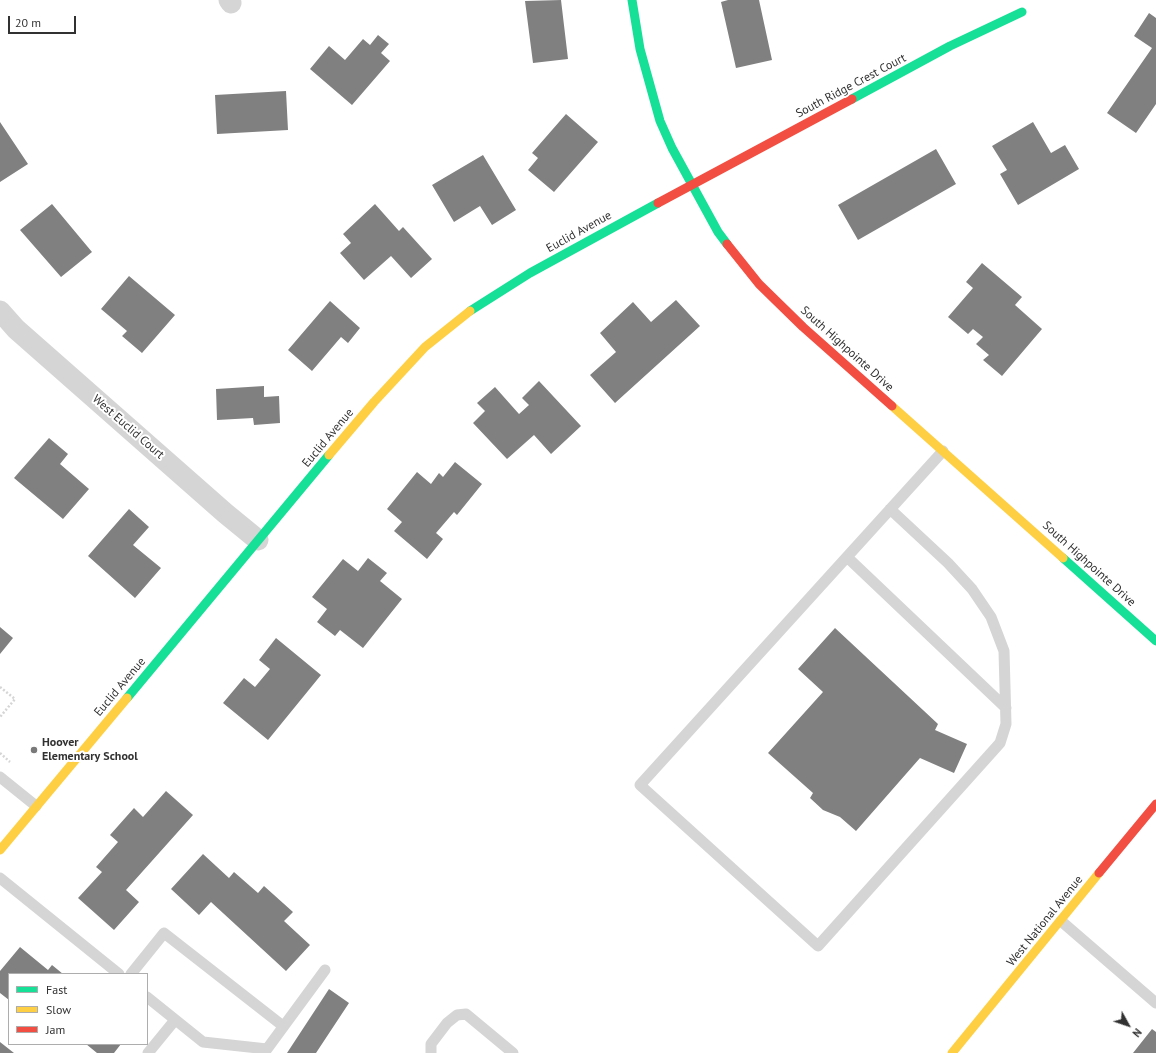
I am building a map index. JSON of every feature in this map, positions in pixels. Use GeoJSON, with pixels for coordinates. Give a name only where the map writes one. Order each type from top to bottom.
{"type":"FeatureCollection","features":[{"type":"Feature","properties":{"kind":"street","name":"South Highpointe Drive"},"geometry":{"type":"LineString","coordinates":[[632,0],[640,49],[658,115],[672,148],[718,232],[759,284],[803,327],[1156,641]]}},
{"type":"Feature","properties":{"kind":"street","name":"South Ridge Crest Court"},"geometry":{"type":"LineString","coordinates":[[692,186],[950,46],[1022,12]]}},
{"type":"Feature","properties":{"kind":"street","name":"Euclid Avenue"},"geometry":{"type":"LineString","coordinates":[[0,850],[374,402],[425,348],[457,320],[480,303],[530,273],[692,186]]}},
{"type":"Feature","properties":{"kind":"street","name":"West Euclid Court"},"geometry":{"type":"LineString","coordinates":[[0,311],[22,334],[225,513],[258,540]]}},
{"type":"Feature","properties":{"kind":"street","name":"West National Avenue"},"geometry":{"type":"LineString","coordinates":[[952,1053],[1156,804]]}},
{"type":"Feature","properties":{"kind":"lane"},"geometry":{"type":"LineString","coordinates":[[890,510],[953,568],[972,589],[991,617],[1004,651],[1006,724],[1000,743],[818,946],[640,785],[943,451]]}},
{"type":"Feature","properties":{"kind":"lane"},"geometry":{"type":"LineString","coordinates":[[847,557],[1006,708]]}},
{"type":"Feature","properties":{"kind":"lane"},"geometry":{"type":"LineString","coordinates":[[0,777],[36,806]]}},
{"type":"Feature","properties":{"kind":"lane"},"geometry":{"type":"LineString","coordinates":[[0,878],[118,973]]}},
{"type":"Feature","properties":{"kind":"lane"},"geometry":{"type":"LineString","coordinates":[[1061,920],[1156,1003]]}},
{"type":"Feature","properties":{"kind":"lane"},"geometry":{"type":"LineString","coordinates":[[132,973],[164,933],[284,1026]]}},
{"type":"Feature","properties":{"kind":"lane"},"geometry":{"type":"LineString","coordinates":[[148,998],[203,1042],[267,1049],[325,970]]}},
{"type":"Feature","properties":{"kind":"lane"},"geometry":{"type":"LineString","coordinates":[[430,1053],[431,1044],[447,1023],[457,1015],[466,1014],[513,1053]]}},
{"type":"Feature","properties":{"kind":"lane"},"geometry":{"type":"LineString","coordinates":[[148,1053],[175,1020]]}},
{"type":"Feature","properties":{"kind":"path"},"geometry":{"type":"LineString","coordinates":[[0,687],[15,699],[0,717]]}},
{"type":"Feature","properties":{"kind":"building"},"geometry":{"type":"Polygon","coordinates":[[[561,0],[568,59],[533,63],[525,1],[561,0]]]}},
{"type":"Feature","properties":{"kind":"building"},"geometry":{"type":"Polygon","coordinates":[[[728,0],[759,0],[772,60],[736,68],[721,2],[728,0]]]}},
{"type":"Feature","properties":{"kind":"building"},"geometry":{"type":"Polygon","coordinates":[[[1149,13],[1156,18],[1156,104],[1136,133],[1107,113],[1152,48],[1134,36],[1149,13]]]}},
{"type":"Feature","properties":{"kind":"building"},"geometry":{"type":"Polygon","coordinates":[[[378,35],[389,44],[381,53],[390,61],[352,105],[310,69],[329,46],[345,60],[363,39],[370,45],[378,35]]]}},
{"type":"Feature","properties":{"kind":"building"},"geometry":{"type":"Polygon","coordinates":[[[286,91],[288,130],[217,134],[215,95],[286,91]]]}},
{"type":"Feature","properties":{"kind":"building"},"geometry":{"type":"Polygon","coordinates":[[[566,114],[598,142],[554,192],[528,170],[538,158],[532,153],[566,114]]]}},
{"type":"Feature","properties":{"kind":"building"},"geometry":{"type":"Polygon","coordinates":[[[0,122],[28,164],[0,182],[0,122]]]}},
{"type":"Feature","properties":{"kind":"building"},"geometry":{"type":"Polygon","coordinates":[[[1033,122],[1051,153],[1065,145],[1079,169],[1018,205],[1000,174],[1007,170],[992,146],[1033,122]]]}},
{"type":"Feature","properties":{"kind":"building"},"geometry":{"type":"Polygon","coordinates":[[[936,149],[956,184],[858,240],[838,205],[936,149]]]}},
{"type":"Feature","properties":{"kind":"building"},"geometry":{"type":"Polygon","coordinates":[[[483,155],[516,210],[492,225],[480,206],[454,222],[432,185],[483,155]]]}},
{"type":"Feature","properties":{"kind":"building"},"geometry":{"type":"Polygon","coordinates":[[[52,204],[92,252],[61,277],[20,230],[52,204]]]}},
{"type":"Feature","properties":{"kind":"building"},"geometry":{"type":"Polygon","coordinates":[[[375,204],[399,231],[403,227],[432,259],[411,278],[391,256],[364,280],[340,253],[351,243],[343,234],[375,204]]]}},
{"type":"Feature","properties":{"kind":"building"},"geometry":{"type":"Polygon","coordinates":[[[982,263],[1022,297],[1015,305],[1042,329],[1002,376],[983,360],[989,355],[976,344],[983,337],[973,329],[968,334],[948,317],[973,288],[966,282],[982,263]]]}},
{"type":"Feature","properties":{"kind":"building"},"geometry":{"type":"Polygon","coordinates":[[[129,276],[175,315],[142,353],[122,336],[127,331],[101,309],[129,276]]]}},
{"type":"Feature","properties":{"kind":"building"},"geometry":{"type":"Polygon","coordinates":[[[676,300],[700,326],[615,403],[590,375],[616,352],[600,333],[633,302],[651,322],[676,300]]]}},
{"type":"Feature","properties":{"kind":"building"},"geometry":{"type":"Polygon","coordinates":[[[330,301],[360,328],[348,343],[341,337],[312,371],[288,350],[330,301]]]}},
{"type":"Feature","properties":{"kind":"building"},"geometry":{"type":"Polygon","coordinates":[[[539,381],[581,426],[551,454],[534,435],[507,459],[473,423],[485,411],[477,403],[495,387],[519,414],[529,405],[522,398],[539,381]]]}},
{"type":"Feature","properties":{"kind":"building"},"geometry":{"type":"Polygon","coordinates":[[[264,386],[264,397],[279,396],[280,423],[254,425],[253,418],[217,420],[216,389],[264,386]]]}},
{"type":"Feature","properties":{"kind":"building"},"geometry":{"type":"Polygon","coordinates":[[[49,438],[68,454],[60,464],[89,489],[63,519],[14,478],[49,438]]]}},
{"type":"Feature","properties":{"kind":"building"},"geometry":{"type":"Polygon","coordinates":[[[455,462],[482,484],[457,515],[454,512],[436,533],[443,539],[427,559],[394,531],[402,522],[387,509],[417,472],[431,484],[439,473],[443,477],[455,462]]]}},
{"type":"Feature","properties":{"kind":"building"},"geometry":{"type":"Polygon","coordinates":[[[129,509],[149,527],[133,545],[161,568],[135,598],[88,556],[129,509]]]}},
{"type":"Feature","properties":{"kind":"building"},"geometry":{"type":"Polygon","coordinates":[[[368,558],[387,573],[380,581],[402,599],[363,648],[340,630],[335,636],[317,622],[327,609],[312,597],[343,559],[358,571],[368,558]]]}},
{"type":"Feature","properties":{"kind":"building"},"geometry":{"type":"Polygon","coordinates":[[[0,627],[13,638],[0,654],[0,627]]]}},
{"type":"Feature","properties":{"kind":"building"},"geometry":{"type":"Polygon","coordinates":[[[835,628],[938,724],[935,730],[967,744],[954,773],[920,758],[856,831],[840,817],[823,810],[810,798],[813,793],[768,753],[823,692],[798,669],[835,628]]]}},
{"type":"Feature","properties":{"kind":"building"},"geometry":{"type":"Polygon","coordinates":[[[276,638],[321,675],[268,740],[223,703],[244,678],[255,687],[270,669],[259,660],[276,638]]]}},
{"type":"Feature","properties":{"kind":"building"},"geometry":{"type":"Polygon","coordinates":[[[166,791],[193,815],[126,890],[139,902],[114,930],[78,898],[102,872],[96,867],[118,842],[110,835],[134,808],[143,817],[166,791]]]}},
{"type":"Feature","properties":{"kind":"building"},"geometry":{"type":"Polygon","coordinates":[[[203,854],[229,878],[234,872],[258,893],[264,886],[293,912],[284,921],[310,945],[286,971],[211,902],[199,915],[171,889],[203,854]]]}},
{"type":"Feature","properties":{"kind":"building"},"geometry":{"type":"Polygon","coordinates":[[[20,947],[48,970],[52,965],[62,973],[8,973],[8,999],[0,993],[0,971],[20,947]]]}},
{"type":"Feature","properties":{"kind":"building"},"geometry":{"type":"Polygon","coordinates":[[[329,989],[349,1003],[316,1053],[287,1053],[329,989]]]}},
{"type":"Feature","properties":{"kind":"building"},"geometry":{"type":"Polygon","coordinates":[[[1152,1029],[1156,1032],[1156,1053],[1133,1053],[1152,1029]]]}},
{"type":"Feature","properties":{"kind":"building"},"geometry":{"type":"Polygon","coordinates":[[[0,1042],[14,1053],[0,1053],[0,1042]]]}},
{"type":"Feature","properties":{"kind":"building"},"geometry":{"type":"Polygon","coordinates":[[[87,1045],[120,1045],[114,1053],[97,1053],[87,1045]]]}},
{"type":"Feature","properties":{"kind":"traffic: fast"},"geometry":{"type":"LineString","coordinates":[[632,0],[640,49],[660,121],[672,148],[718,232],[727,244]]}},
{"type":"Feature","properties":{"kind":"traffic: fast"},"geometry":{"type":"LineString","coordinates":[[852,99],[950,46],[1022,12]]}},
{"type":"Feature","properties":{"kind":"traffic: fast"},"geometry":{"type":"LineString","coordinates":[[470,311],[530,273],[658,203]]}},
{"type":"Feature","properties":{"kind":"traffic: fast"},"geometry":{"type":"LineString","coordinates":[[127,698],[329,455]]}},
{"type":"Feature","properties":{"kind":"traffic: fast"},"geometry":{"type":"LineString","coordinates":[[1063,558],[1156,641]]}},
{"type":"Feature","properties":{"kind":"traffic: slow"},"geometry":{"type":"LineString","coordinates":[[329,455],[374,402],[425,347],[470,311]]}},
{"type":"Feature","properties":{"kind":"traffic: slow"},"geometry":{"type":"LineString","coordinates":[[892,406],[1063,558]]}},
{"type":"Feature","properties":{"kind":"traffic: slow"},"geometry":{"type":"LineString","coordinates":[[0,850],[127,698]]}},
{"type":"Feature","properties":{"kind":"traffic: slow"},"geometry":{"type":"LineString","coordinates":[[952,1053],[1099,873]]}},
{"type":"Feature","properties":{"kind":"traffic: jam"},"geometry":{"type":"LineString","coordinates":[[658,203],[852,99]]}},
{"type":"Feature","properties":{"kind":"traffic: jam"},"geometry":{"type":"LineString","coordinates":[[727,244],[759,284],[803,327],[892,406]]}},
{"type":"Feature","properties":{"kind":"traffic: jam"},"geometry":{"type":"LineString","coordinates":[[1099,873],[1156,804]]}},
{"type":"Feature","properties":{"kind":"place","name":"Hoover Elementary School"},"geometry":{"type":"Point","coordinates":[34,750]}}]}
